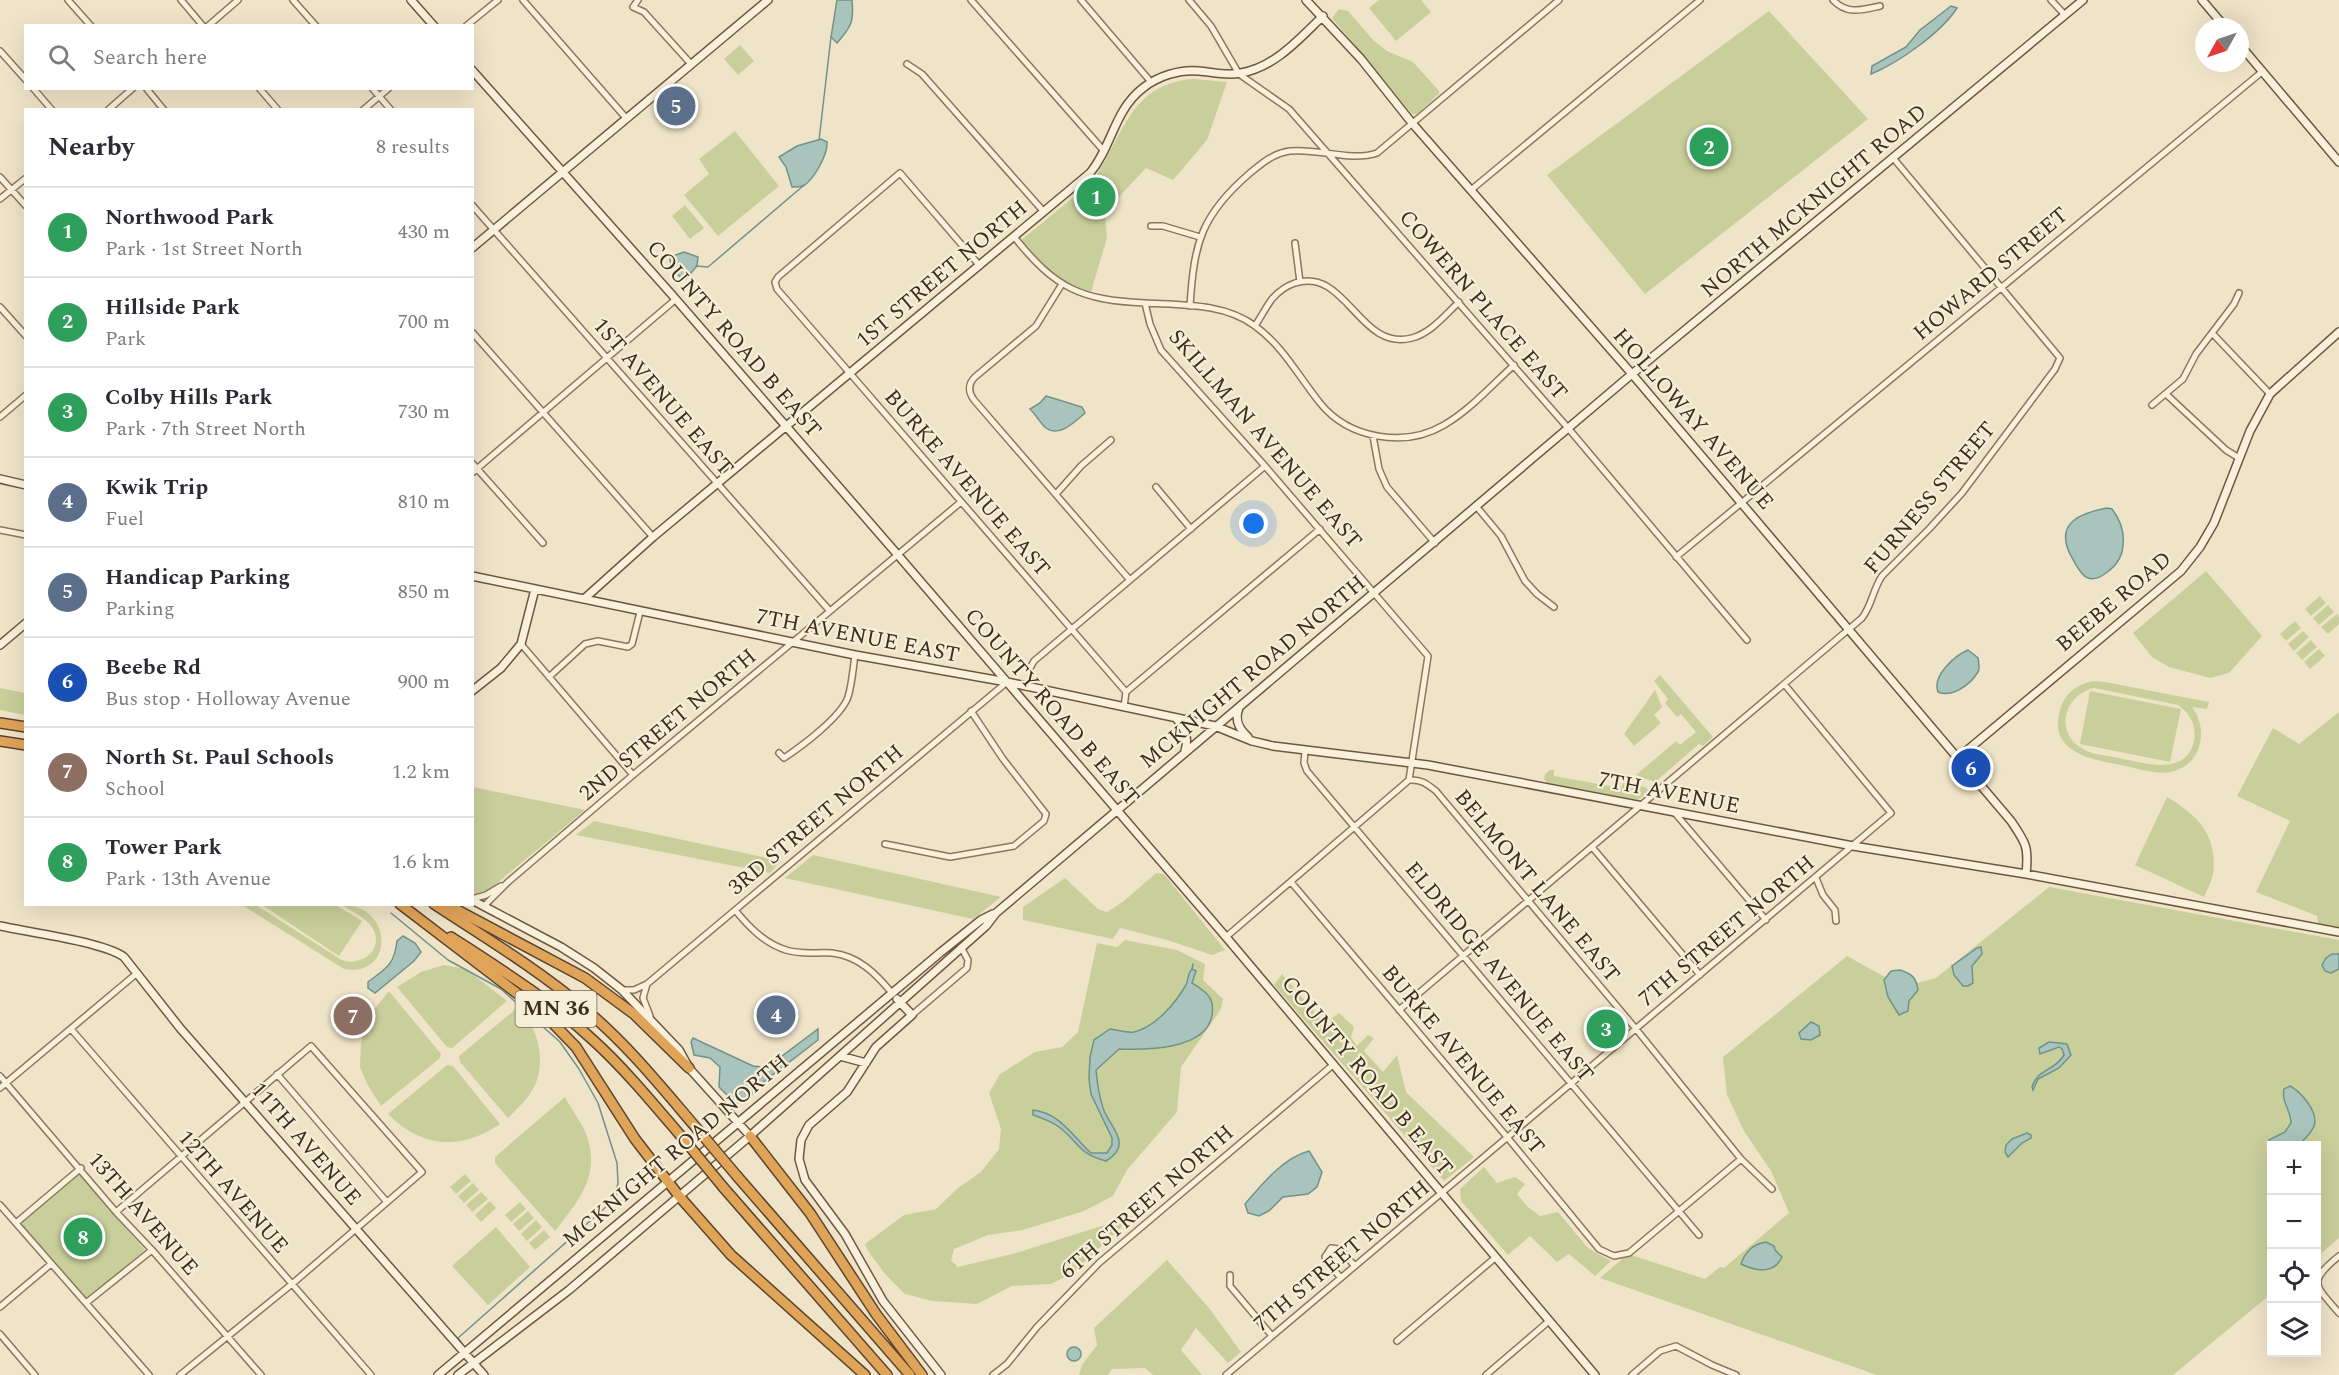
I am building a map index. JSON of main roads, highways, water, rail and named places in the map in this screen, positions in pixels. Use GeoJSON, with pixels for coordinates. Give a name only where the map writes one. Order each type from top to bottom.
{"type":"FeatureCollection","features":[{"type":"Feature","properties":{"kind":"highway"},"geometry":{"type":"LineString","coordinates":[[0,723],[24,728]]}},
{"type":"Feature","properties":{"kind":"highway"},"geometry":{"type":"LineString","coordinates":[[0,741],[24,745]]}},
{"type":"Feature","properties":{"kind":"highway"},"geometry":{"type":"LineString","coordinates":[[404,906],[544,1014],[576,1047],[635,1139],[679,1196],[731,1255],[865,1375]]}},
{"type":"Feature","properties":{"kind":"highway","name":"MN 36"},"geometry":{"type":"LineString","coordinates":[[404,906],[518,981],[576,1025],[634,1081],[887,1375]]}},
{"type":"Feature","properties":{"kind":"highway","name":"MN 36"},"geometry":{"type":"LineString","coordinates":[[438,906],[537,971],[587,1010],[646,1069],[910,1375]]}},
{"type":"Feature","properties":{"kind":"highway"},"geometry":{"type":"LineString","coordinates":[[450,906],[585,978],[634,1014],[689,1068]]}},
{"type":"Feature","properties":{"kind":"highway"},"geometry":{"type":"LineString","coordinates":[[750,1136],[810,1213],[876,1314],[922,1375]]}},
{"type":"Feature","properties":{"kind":"water"},"geometry":{"type":"Polygon","coordinates":[[[837,0],[852,0],[853,13],[849,27],[837,43],[831,37],[837,0]]]}},
{"type":"Feature","properties":{"kind":"water"},"geometry":{"type":"Polygon","coordinates":[[[1951,6],[1957,8],[1930,37],[1906,55],[1871,74],[1872,66],[1906,47],[1920,30],[1951,6]]]}},
{"type":"Feature","properties":{"kind":"water"},"geometry":{"type":"Polygon","coordinates":[[[821,139],[827,142],[827,147],[816,173],[803,186],[792,187],[786,167],[779,157],[797,146],[821,139]]]}},
{"type":"Feature","properties":{"kind":"water"},"geometry":{"type":"Polygon","coordinates":[[[684,252],[698,257],[697,266],[686,279],[674,271],[670,261],[670,257],[684,252]]]}},
{"type":"Feature","properties":{"kind":"water"},"geometry":{"type":"Polygon","coordinates":[[[1046,396],[1082,407],[1085,413],[1062,430],[1051,431],[1030,409],[1046,396]]]}},
{"type":"Feature","properties":{"kind":"water"},"geometry":{"type":"Polygon","coordinates":[[[2107,508],[2112,509],[2121,524],[2124,540],[2122,552],[2116,564],[2106,573],[2093,579],[2088,578],[2080,571],[2070,554],[2066,534],[2068,527],[2079,517],[2107,508]]]}},
{"type":"Feature","properties":{"kind":"water"},"geometry":{"type":"Polygon","coordinates":[[[1968,650],[1978,658],[1979,669],[1975,677],[1955,692],[1938,692],[1937,686],[1941,673],[1951,662],[1968,650]]]}},
{"type":"Feature","properties":{"kind":"water"},"geometry":{"type":"Polygon","coordinates":[[[403,936],[415,943],[421,952],[414,961],[375,993],[368,988],[368,982],[388,966],[394,956],[397,941],[403,936]]]}},
{"type":"Feature","properties":{"kind":"water"},"geometry":{"type":"Polygon","coordinates":[[[1981,947],[1982,954],[1972,966],[1973,983],[1963,986],[1954,975],[1952,966],[1981,947]]]}},
{"type":"Feature","properties":{"kind":"water"},"geometry":{"type":"Polygon","coordinates":[[[2332,954],[2339,954],[2339,969],[2331,973],[2325,971],[2322,965],[2332,954]]]}},
{"type":"Feature","properties":{"kind":"water"},"geometry":{"type":"Polygon","coordinates":[[[1192,969],[1196,971],[1192,983],[1211,999],[1213,1009],[1208,1027],[1199,1035],[1173,1045],[1159,1048],[1119,1049],[1096,1070],[1103,1108],[1118,1136],[1118,1148],[1114,1155],[1106,1161],[1090,1155],[1059,1127],[1033,1115],[1033,1110],[1051,1116],[1065,1126],[1091,1153],[1107,1153],[1112,1145],[1112,1138],[1091,1094],[1089,1079],[1090,1057],[1094,1040],[1110,1029],[1134,1032],[1157,1020],[1186,985],[1192,969]]]}},
{"type":"Feature","properties":{"kind":"water"},"geometry":{"type":"Polygon","coordinates":[[[1900,970],[1913,977],[1918,990],[1909,1001],[1908,1011],[1899,1015],[1888,997],[1884,980],[1891,971],[1900,970]]]}},
{"type":"Feature","properties":{"kind":"water"},"geometry":{"type":"Polygon","coordinates":[[[1811,1022],[1819,1026],[1820,1035],[1811,1040],[1801,1039],[1799,1033],[1811,1022]]]}},
{"type":"Feature","properties":{"kind":"water"},"geometry":{"type":"Polygon","coordinates":[[[818,1029],[818,1040],[761,1084],[745,1102],[735,1103],[719,1087],[720,1067],[710,1058],[694,1055],[691,1042],[693,1038],[753,1066],[762,1067],[770,1065],[818,1029]]]}},
{"type":"Feature","properties":{"kind":"water"},"geometry":{"type":"Polygon","coordinates":[[[2049,1042],[2067,1044],[2071,1055],[2059,1068],[2038,1079],[2033,1090],[2032,1087],[2038,1076],[2056,1064],[2064,1055],[2059,1047],[2040,1054],[2039,1048],[2049,1042]]]}},
{"type":"Feature","properties":{"kind":"water"},"geometry":{"type":"Polygon","coordinates":[[[2290,1086],[2304,1098],[2312,1109],[2314,1126],[2303,1141],[2269,1141],[2285,1132],[2291,1123],[2283,1094],[2284,1089],[2290,1086]]]}},
{"type":"Feature","properties":{"kind":"water"},"geometry":{"type":"Polygon","coordinates":[[[2027,1133],[2031,1135],[2031,1138],[2022,1143],[2008,1157],[2005,1152],[2006,1145],[2012,1139],[2027,1133]]]}},
{"type":"Feature","properties":{"kind":"water"},"geometry":{"type":"Polygon","coordinates":[[[1309,1151],[1322,1172],[1317,1187],[1308,1194],[1283,1197],[1269,1211],[1259,1216],[1248,1213],[1245,1204],[1266,1180],[1290,1159],[1309,1151]]]}},
{"type":"Feature","properties":{"kind":"water"},"geometry":{"type":"Polygon","coordinates":[[[1766,1242],[1774,1246],[1782,1257],[1779,1263],[1764,1270],[1741,1264],[1750,1249],[1766,1242]]]}},
{"type":"Feature","properties":{"kind":"water"},"geometry":{"type":"Polygon","coordinates":[[[1071,1347],[1077,1347],[1081,1354],[1077,1361],[1071,1361],[1067,1357],[1067,1351],[1071,1347]]]}},
{"type":"Feature","properties":{"kind":"waterway"},"geometry":{"type":"LineString","coordinates":[[819,140],[831,37]]}},
{"type":"Feature","properties":{"kind":"waterway"},"geometry":{"type":"LineString","coordinates":[[696,266],[708,267],[803,186]]}},
{"type":"Feature","properties":{"kind":"waterway"},"geometry":{"type":"LineString","coordinates":[[391,913],[448,960],[501,989],[560,1042],[579,1069],[598,1103],[617,1163],[618,1183],[615,1199],[458,1338],[465,1348]]}},
{"type":"Feature","properties":{"kind":"waterway"},"geometry":{"type":"LineString","coordinates":[[1192,969],[1193,964]]}},
{"type":"Feature","properties":{"kind":"place","name":"Handicap Parking"},"geometry":{"type":"Point","coordinates":[676,106]}},
{"type":"Feature","properties":{"kind":"place","name":"Hillside Park"},"geometry":{"type":"Point","coordinates":[1709,147]}},
{"type":"Feature","properties":{"kind":"place","name":"Northwood Park"},"geometry":{"type":"Point","coordinates":[1096,197]}},
{"type":"Feature","properties":{"kind":"place","name":"Beebe Rd"},"geometry":{"type":"Point","coordinates":[1971,768]}},
{"type":"Feature","properties":{"kind":"place","name":"Kwik Trip"},"geometry":{"type":"Point","coordinates":[776,1015]}},
{"type":"Feature","properties":{"kind":"place","name":"North St. Paul Schools"},"geometry":{"type":"Point","coordinates":[353,1016]}},
{"type":"Feature","properties":{"kind":"place","name":"Colby Hills Park"},"geometry":{"type":"Point","coordinates":[1606,1029]}},
{"type":"Feature","properties":{"kind":"place","name":"Tower Park"},"geometry":{"type":"Point","coordinates":[83,1237]}}]}
